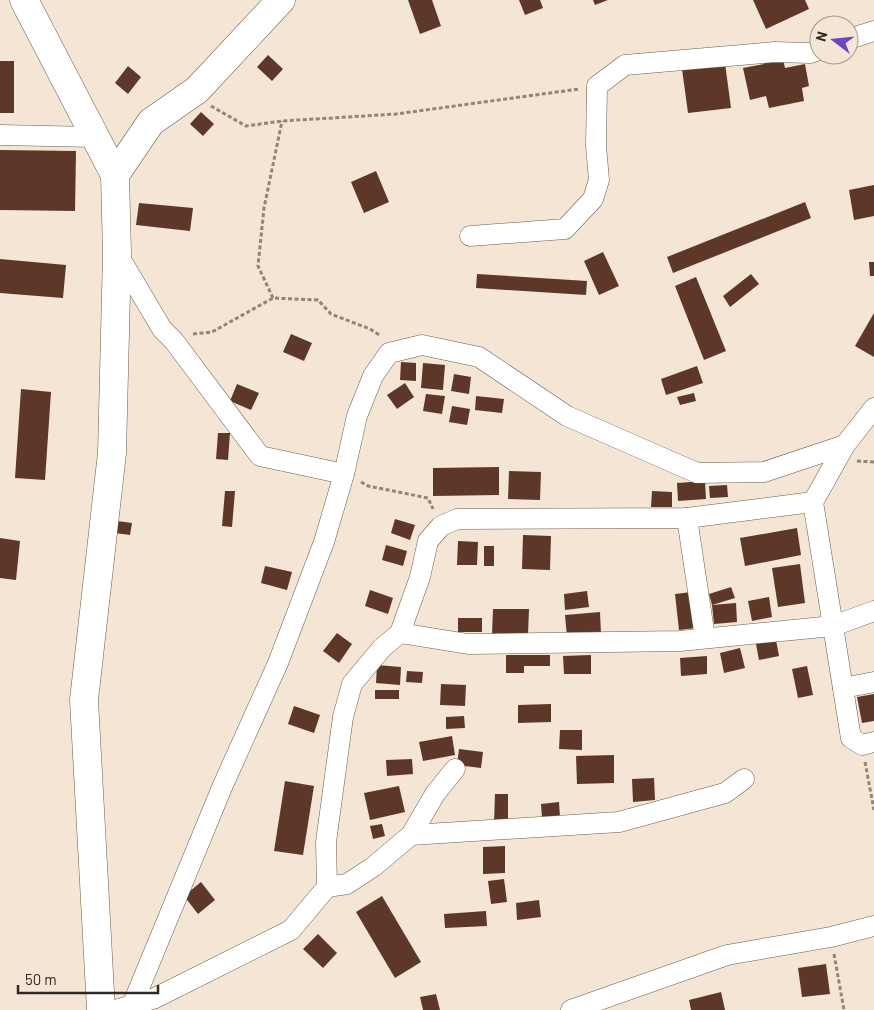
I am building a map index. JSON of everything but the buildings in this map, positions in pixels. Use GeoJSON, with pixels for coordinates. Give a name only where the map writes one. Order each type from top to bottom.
{"type":"FeatureCollection","features":[{"type":"Feature","properties":{"kind":"main road"},"geometry":{"type":"LineString","coordinates":[[24,0],[94,137],[116,175],[117,253],[112,453],[84,700],[101,1010]]}},
{"type":"Feature","properties":{"kind":"main road"},"geometry":{"type":"LineString","coordinates":[[116,175],[152,122],[198,90],[281,0]]}},
{"type":"Feature","properties":{"kind":"street"},"geometry":{"type":"LineString","coordinates":[[859,36],[874,31]]}},
{"type":"Feature","properties":{"kind":"street"},"geometry":{"type":"LineString","coordinates":[[470,236],[565,229],[593,199],[599,180],[596,146],[597,86],[625,65],[682,62],[775,52],[809,53]]}},
{"type":"Feature","properties":{"kind":"street"},"geometry":{"type":"LineString","coordinates":[[0,135],[94,137]]}},
{"type":"Feature","properties":{"kind":"street"},"geometry":{"type":"LineString","coordinates":[[117,253],[162,329],[174,341],[260,456],[344,474]]}},
{"type":"Feature","properties":{"kind":"street"},"geometry":{"type":"LineString","coordinates":[[124,1007],[278,663],[324,542],[344,474],[356,416],[373,376],[389,353],[422,345],[480,357],[567,416],[697,473],[764,472],[844,445]]}},
{"type":"Feature","properties":{"kind":"street"},"geometry":{"type":"LineString","coordinates":[[868,743],[851,738],[813,502],[844,445],[874,408]]}},
{"type":"Feature","properties":{"kind":"street"},"geometry":{"type":"LineString","coordinates":[[124,1007],[153,999],[291,930],[327,887],[326,842],[343,717],[349,692],[352,684],[382,648],[400,633],[420,577],[428,541],[441,526],[457,519],[687,518],[813,502]]}},
{"type":"Feature","properties":{"kind":"street"},"geometry":{"type":"LineString","coordinates":[[687,518],[706,638]]}},
{"type":"Feature","properties":{"kind":"street"},"geometry":{"type":"LineString","coordinates":[[400,633],[468,644],[706,638],[833,626],[874,611]]}},
{"type":"Feature","properties":{"kind":"street"},"geometry":{"type":"LineString","coordinates":[[843,688],[874,682]]}},
{"type":"Feature","properties":{"kind":"street"},"geometry":{"type":"LineString","coordinates":[[327,887],[347,884],[373,867],[411,835],[435,794],[455,768]]}},
{"type":"Feature","properties":{"kind":"street"},"geometry":{"type":"LineString","coordinates":[[411,835],[619,822],[726,793],[744,779]]}},
{"type":"Feature","properties":{"kind":"street"},"geometry":{"type":"LineString","coordinates":[[571,1010],[727,955],[831,937],[874,926]]}},
{"type":"Feature","properties":{"kind":"path"},"geometry":{"type":"LineString","coordinates":[[198,90],[204,102],[246,126],[282,121],[396,114],[481,104],[597,86]]}},
{"type":"Feature","properties":{"kind":"path"},"geometry":{"type":"LineString","coordinates":[[273,298],[258,266],[264,208],[282,121]]}},
{"type":"Feature","properties":{"kind":"path"},"geometry":{"type":"LineString","coordinates":[[162,329],[183,336],[212,332],[273,298],[318,300],[332,314],[370,329],[403,349]]}},
{"type":"Feature","properties":{"kind":"path"},"geometry":{"type":"LineString","coordinates":[[344,474],[368,486],[428,498],[441,526]]}},
{"type":"Feature","properties":{"kind":"path"},"geometry":{"type":"LineString","coordinates":[[868,743],[874,810]]}},
{"type":"Feature","properties":{"kind":"path"},"geometry":{"type":"LineString","coordinates":[[831,937],[844,1010]]}}]}
